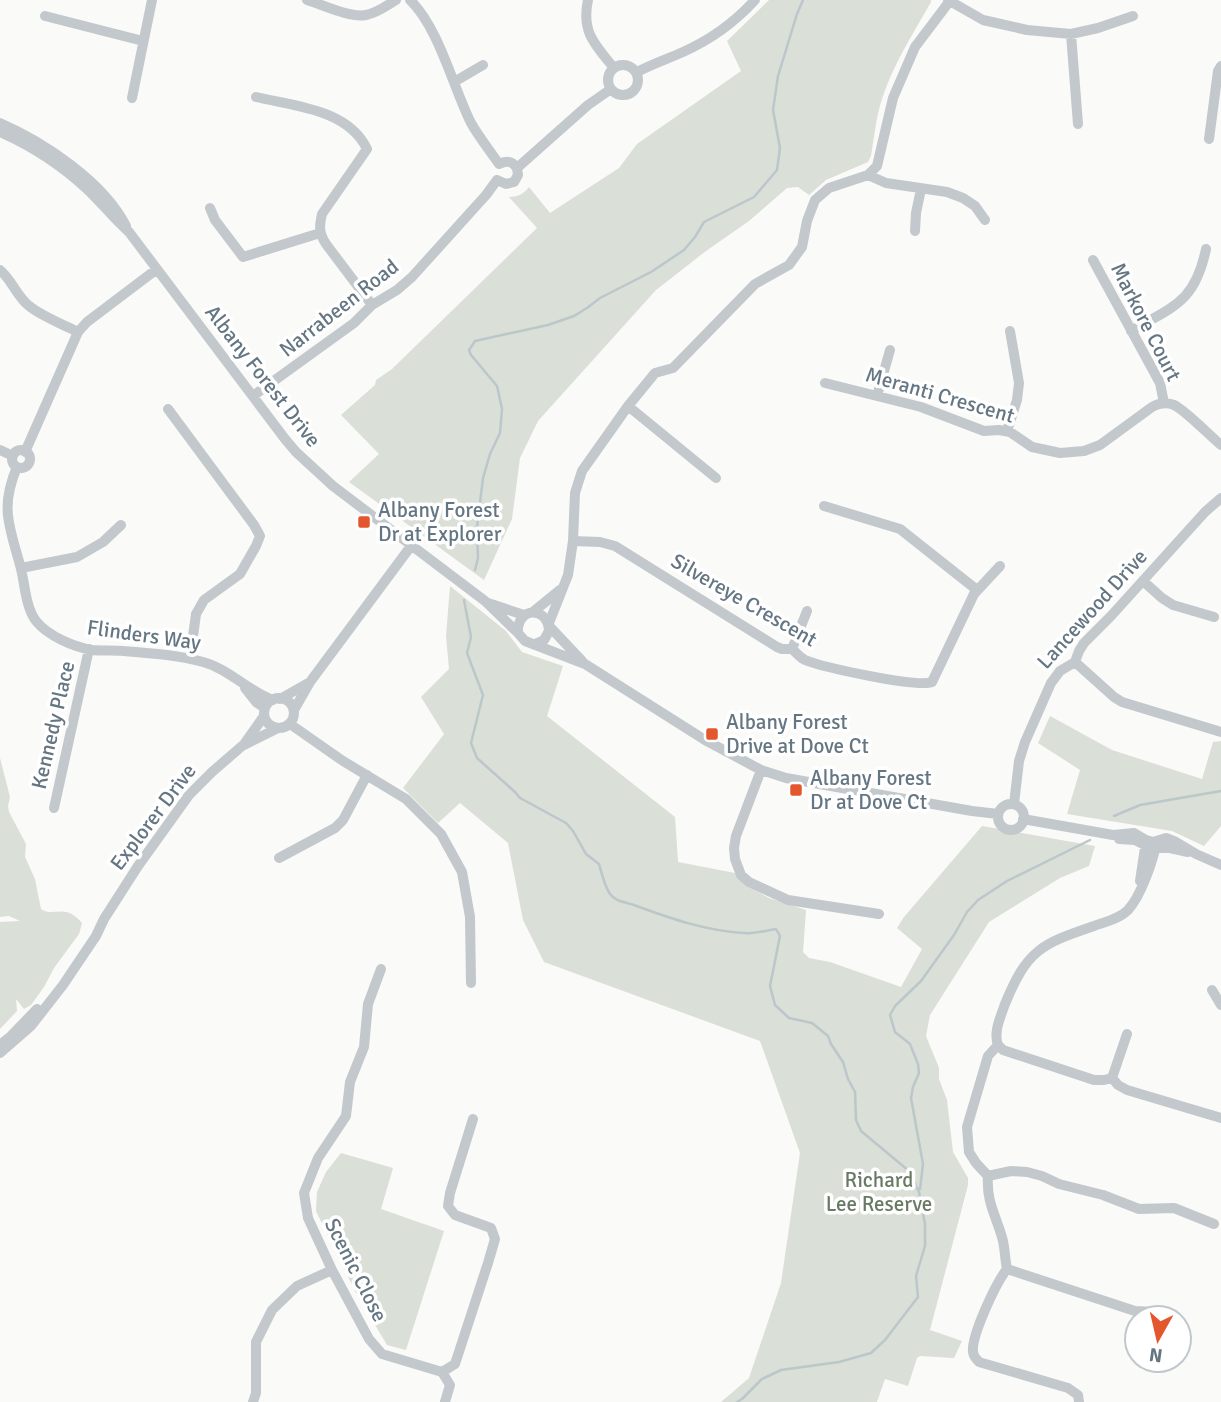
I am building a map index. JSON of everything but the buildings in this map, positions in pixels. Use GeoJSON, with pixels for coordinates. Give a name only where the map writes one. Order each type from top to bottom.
{"type":"FeatureCollection","features":[{"type":"Feature","properties":{"kind":"street"},"geometry":{"type":"LineString","coordinates":[[132,98],[152,0]]}},
{"type":"Feature","properties":{"kind":"street"},"geometry":{"type":"LineString","coordinates":[[307,0],[363,16],[396,0]]}},
{"type":"Feature","properties":{"kind":"street"},"geometry":{"type":"LineString","coordinates":[[410,0],[434,35],[472,124],[499,164]]}},
{"type":"Feature","properties":{"kind":"street"},"geometry":{"type":"LineString","coordinates":[[589,0],[586,19],[589,35],[614,68]]}},
{"type":"Feature","properties":{"kind":"street"},"geometry":{"type":"LineString","coordinates":[[637,72],[717,34],[755,0]]}},
{"type":"Feature","properties":{"kind":"street"},"geometry":{"type":"LineString","coordinates":[[535,644],[547,638],[549,625],[568,575],[575,493],[582,471],[655,373],[673,368],[755,284],[789,265],[802,247],[807,221],[815,200],[829,188],[868,175],[877,166],[894,98],[915,47],[948,1],[983,20],[1027,30],[1071,34],[1133,16]]}},
{"type":"Feature","properties":{"kind":"street"},"geometry":{"type":"LineString","coordinates":[[44,16],[143,41]]}},
{"type":"Feature","properties":{"kind":"street"},"geometry":{"type":"LineString","coordinates":[[1071,34],[1077,124]]}},
{"type":"Feature","properties":{"kind":"street"},"geometry":{"type":"LineString","coordinates":[[454,82],[483,65]]}},
{"type":"Feature","properties":{"kind":"street"},"geometry":{"type":"LineString","coordinates":[[624,65],[637,72],[639,82],[635,91],[618,95],[611,89],[608,80],[614,68],[624,65]]}},
{"type":"Feature","properties":{"kind":"street"},"geometry":{"type":"LineString","coordinates":[[1209,139],[1218,71],[1221,66]]}},
{"type":"Feature","properties":{"kind":"street"},"geometry":{"type":"LineString","coordinates":[[517,168],[611,89]]}},
{"type":"Feature","properties":{"kind":"street"},"geometry":{"type":"LineString","coordinates":[[256,97],[334,116],[362,137],[368,149],[321,214],[319,225],[320,233],[372,304]]}},
{"type":"Feature","properties":{"kind":"street","name":"Albany Forest Drive"},"geometry":{"type":"LineString","coordinates":[[0,123],[48,148],[71,165],[119,212],[129,232]]}},
{"type":"Feature","properties":{"kind":"street","name":"Albany Forest Drive"},"geometry":{"type":"LineString","coordinates":[[0,132],[23,142],[59,165],[129,232],[291,446],[307,463],[352,502],[485,601],[518,633]]}},
{"type":"Feature","properties":{"kind":"street"},"geometry":{"type":"LineString","coordinates":[[507,161],[514,164],[518,175],[514,182],[506,184],[497,180],[495,173],[499,164],[507,161]]}},
{"type":"Feature","properties":{"kind":"street"},"geometry":{"type":"LineString","coordinates":[[868,175],[886,183],[947,192],[963,198],[975,206],[985,220]]}},
{"type":"Feature","properties":{"kind":"street","name":"Narrabeen Road"},"geometry":{"type":"LineString","coordinates":[[253,396],[354,323],[372,304],[397,290],[412,277],[497,180]]}},
{"type":"Feature","properties":{"kind":"street"},"geometry":{"type":"LineString","coordinates":[[915,231],[922,189]]}},
{"type":"Feature","properties":{"kind":"street"},"geometry":{"type":"LineString","coordinates":[[210,208],[215,220],[243,257],[320,233]]}},
{"type":"Feature","properties":{"kind":"street"},"geometry":{"type":"LineString","coordinates":[[1132,331],[1168,311],[1186,296],[1198,278],[1206,249]]}},
{"type":"Feature","properties":{"kind":"street","name":"Markore Court"},"geometry":{"type":"LineString","coordinates":[[1093,260],[1160,383],[1164,403]]}},
{"type":"Feature","properties":{"kind":"street"},"geometry":{"type":"LineString","coordinates":[[25,452],[78,332],[87,322],[158,269]]}},
{"type":"Feature","properties":{"kind":"street"},"geometry":{"type":"LineString","coordinates":[[0,270],[29,307],[78,332]]}},
{"type":"Feature","properties":{"kind":"street"},"geometry":{"type":"LineString","coordinates":[[1007,431],[1017,400],[1019,383],[1010,331]]}},
{"type":"Feature","properties":{"kind":"street"},"geometry":{"type":"LineString","coordinates":[[877,396],[890,350]]}},
{"type":"Feature","properties":{"kind":"street","name":"Meranti Crescent"},"geometry":{"type":"LineString","coordinates":[[825,383],[933,411],[984,431],[1007,431],[1032,447],[1060,453],[1077,453],[1100,445],[1147,410],[1164,403]]}},
{"type":"Feature","properties":{"kind":"street"},"geometry":{"type":"LineString","coordinates":[[1164,403],[1181,409],[1221,446]]}},
{"type":"Feature","properties":{"kind":"street"},"geometry":{"type":"LineString","coordinates":[[628,406],[716,478]]}},
{"type":"Feature","properties":{"kind":"street"},"geometry":{"type":"LineString","coordinates":[[169,408],[260,536],[240,574],[204,600],[196,614],[190,659]]}},
{"type":"Feature","properties":{"kind":"street"},"geometry":{"type":"LineString","coordinates":[[0,450],[13,456]]}},
{"type":"Feature","properties":{"kind":"street"},"geometry":{"type":"LineString","coordinates":[[17,451],[25,452],[30,458],[23,468],[13,463],[13,456],[17,451]]}},
{"type":"Feature","properties":{"kind":"street","name":"Flinders Way"},"geometry":{"type":"LineString","coordinates":[[17,467],[8,494],[6,511],[27,598],[36,621],[57,638],[89,649],[126,651],[207,663],[220,668],[262,696],[277,699]]}},
{"type":"Feature","properties":{"kind":"street","name":"Lancewood Drive"},"geometry":{"type":"LineString","coordinates":[[1014,804],[1019,761],[1051,683],[1060,671],[1075,662],[1084,643],[1221,498]]}},
{"type":"Feature","properties":{"kind":"street"},"geometry":{"type":"LineString","coordinates":[[824,506],[900,529],[976,590]]}},
{"type":"Feature","properties":{"kind":"street"},"geometry":{"type":"LineString","coordinates":[[21,568],[77,557],[103,542],[121,525]]}},
{"type":"Feature","properties":{"kind":"street","name":"Silvereye Crescent"},"geometry":{"type":"LineString","coordinates":[[573,541],[615,545],[777,647],[792,649],[802,658],[820,665],[862,674],[926,684],[932,682],[976,590],[1000,566]]}},
{"type":"Feature","properties":{"kind":"street"},"geometry":{"type":"LineString","coordinates":[[310,682],[277,699],[265,712],[269,724],[278,728],[293,716],[310,682],[411,546]]}},
{"type":"Feature","properties":{"kind":"street"},"geometry":{"type":"LineString","coordinates":[[1143,581],[1168,602],[1214,617]]}},
{"type":"Feature","properties":{"kind":"street"},"geometry":{"type":"LineString","coordinates":[[563,587],[519,623],[518,633],[524,642],[585,664],[705,740],[761,770],[786,778],[998,814]]}},
{"type":"Feature","properties":{"kind":"street","name":"Albany Forest Drive"},"geometry":{"type":"LineString","coordinates":[[485,601],[529,614]]}},
{"type":"Feature","properties":{"kind":"street"},"geometry":{"type":"LineString","coordinates":[[792,649],[807,611]]}},
{"type":"Feature","properties":{"kind":"street"},"geometry":{"type":"LineString","coordinates":[[529,614],[542,615],[585,664]]}},
{"type":"Feature","properties":{"kind":"street","name":"Kennedy Place"},"geometry":{"type":"LineString","coordinates":[[54,808],[89,649]]}},
{"type":"Feature","properties":{"kind":"street"},"geometry":{"type":"LineString","coordinates":[[1075,662],[1114,698],[1122,702],[1221,732]]}},
{"type":"Feature","properties":{"kind":"street","name":"Flinders Way"},"geometry":{"type":"LineString","coordinates":[[240,682],[265,712]]}},
{"type":"Feature","properties":{"kind":"street"},"geometry":{"type":"LineString","coordinates":[[277,699],[289,702],[293,716],[311,739],[342,761],[407,799],[441,834],[462,872],[470,917],[471,983]]}},
{"type":"Feature","properties":{"kind":"street","name":"Explorer Drive"},"geometry":{"type":"LineString","coordinates":[[242,746],[265,712]]}},
{"type":"Feature","properties":{"kind":"street","name":"Explorer Drive"},"geometry":{"type":"LineString","coordinates":[[0,1053],[31,1026],[48,1005],[96,936],[145,855],[189,795],[242,746],[278,728]]}},
{"type":"Feature","properties":{"kind":"street"},"geometry":{"type":"LineString","coordinates":[[761,770],[736,836],[735,859],[741,874],[749,882],[788,900],[879,914]]}},
{"type":"Feature","properties":{"kind":"street"},"geometry":{"type":"LineString","coordinates":[[279,858],[335,828],[367,775]]}},
{"type":"Feature","properties":{"kind":"street"},"geometry":{"type":"LineString","coordinates":[[1014,804],[1021,810],[1023,819],[1018,827],[1008,829],[1000,824],[998,814],[1004,806],[1014,804]]}},
{"type":"Feature","properties":{"kind":"street"},"geometry":{"type":"LineString","coordinates":[[1023,819],[1151,844],[1167,838],[1221,865]]}},
{"type":"Feature","properties":{"kind":"street"},"geometry":{"type":"LineString","coordinates":[[1112,1078],[1094,1080],[1003,1050],[996,1039],[1003,1011],[1026,962],[1056,939],[1122,915],[1131,906],[1138,892],[1151,844]]}},
{"type":"Feature","properties":{"kind":"street","name":"Explorer Drive"},"geometry":{"type":"LineString","coordinates":[[0,1045],[41,1005],[90,934],[104,919]]}},
{"type":"Feature","properties":{"kind":"street","name":"Scenic Close"},"geometry":{"type":"LineString","coordinates":[[381,969],[368,1004],[364,1047],[350,1082],[346,1116],[318,1158],[304,1193],[307,1218],[369,1339],[382,1354],[442,1372]]}},
{"type":"Feature","properties":{"kind":"street"},"geometry":{"type":"LineString","coordinates":[[1212,990],[1221,1005]]}},
{"type":"Feature","properties":{"kind":"street"},"geometry":{"type":"LineString","coordinates":[[1112,1078],[1127,1034]]}},
{"type":"Feature","properties":{"kind":"street"},"geometry":{"type":"LineString","coordinates":[[998,1045],[988,1056],[967,1128],[969,1152],[988,1176],[989,1203],[1003,1244],[1006,1269],[984,1312],[974,1354],[979,1362],[1068,1388],[1078,1395],[1079,1402]]}},
{"type":"Feature","properties":{"kind":"street"},"geometry":{"type":"LineString","coordinates":[[1112,1078],[1127,1090],[1221,1118]]}},
{"type":"Feature","properties":{"kind":"street"},"geometry":{"type":"LineString","coordinates":[[444,1402],[450,1385],[442,1372],[455,1364],[495,1239],[491,1228],[454,1215],[448,1206],[473,1119]]}},
{"type":"Feature","properties":{"kind":"street"},"geometry":{"type":"LineString","coordinates":[[988,1176],[1011,1171],[1027,1172],[1139,1209],[1174,1208],[1214,1224]]}},
{"type":"Feature","properties":{"kind":"street"},"geometry":{"type":"LineString","coordinates":[[1006,1269],[1123,1307]]}},
{"type":"Feature","properties":{"kind":"street"},"geometry":{"type":"LineString","coordinates":[[253,1402],[256,1393],[256,1342],[272,1310],[297,1286],[332,1270]]}},
{"type":"Feature","properties":{"kind":"green space"},"geometry":{"type":"Polygon","coordinates":[[[769,0],[931,2],[891,76],[879,108],[868,162],[826,180],[809,195],[798,187],[787,188],[749,221],[656,290],[538,421],[520,458],[512,519],[484,580],[349,482],[379,454],[341,415],[537,228],[509,197],[520,195],[529,187],[550,213],[619,168],[637,144],[741,71],[727,41],[769,0]]]}},
{"type":"Feature","properties":{"kind":"green space","name":"Richard Lee Reserve"},"geometry":{"type":"Polygon","coordinates":[[[450,586],[506,631],[522,652],[563,666],[547,716],[675,817],[678,862],[735,873],[745,885],[769,898],[806,910],[803,952],[809,958],[830,962],[901,987],[922,949],[897,928],[982,826],[1095,846],[1089,866],[1060,878],[989,922],[930,1015],[926,1036],[939,1068],[939,1079],[947,1100],[953,1152],[968,1178],[930,1330],[962,1341],[954,1358],[920,1356],[908,1386],[885,1379],[877,1402],[721,1402],[749,1378],[781,1283],[800,1153],[760,1041],[544,962],[523,920],[508,843],[460,803],[438,823],[403,788],[444,734],[421,697],[449,669],[446,636],[450,586]]]}},
{"type":"Feature","properties":{"kind":"green space"},"geometry":{"type":"Polygon","coordinates":[[[1050,716],[1112,750],[1202,779],[1213,742],[1221,741],[1221,826],[1204,846],[1172,831],[1067,814],[1080,770],[1038,743],[1050,716]]]}},
{"type":"Feature","properties":{"kind":"green space"},"geometry":{"type":"Polygon","coordinates":[[[0,758],[10,797],[9,812],[26,844],[25,857],[35,879],[41,909],[70,913],[82,923],[79,934],[31,1005],[24,1009],[16,999],[17,1011],[0,1029],[0,922],[20,921],[9,916],[0,917],[0,758]]]}},
{"type":"Feature","properties":{"kind":"green space"},"geometry":{"type":"Polygon","coordinates":[[[341,1153],[393,1168],[381,1209],[444,1231],[406,1350],[387,1345],[355,1291],[316,1211],[317,1192],[326,1172],[341,1153]]]}},
{"type":"Feature","properties":{"kind":"waterway"},"geometry":{"type":"LineString","coordinates":[[475,570],[483,478],[500,433],[502,409],[497,386],[469,350],[475,341],[548,325],[574,316],[684,250],[704,222],[754,197],[777,170],[780,148],[773,110],[778,76],[803,0]]}},
{"type":"Feature","properties":{"kind":"waterway"},"geometry":{"type":"LineString","coordinates":[[464,600],[471,637],[467,653],[483,695],[471,743],[477,758],[520,798],[566,823],[586,854],[599,864],[606,887],[615,899],[716,930],[748,933],[776,929],[780,936],[770,986],[775,1005],[789,1018],[812,1023],[828,1036],[843,1062],[855,1092],[856,1120],[861,1131],[909,1171],[919,1192],[925,1224],[925,1246],[916,1276],[918,1297],[885,1340],[871,1353],[839,1362],[781,1370],[762,1379],[737,1402]]}},
{"type":"Feature","properties":{"kind":"waterway"},"geometry":{"type":"LineString","coordinates":[[1114,816],[1140,805],[1221,791]]}},
{"type":"Feature","properties":{"kind":"waterway"},"geometry":{"type":"LineString","coordinates":[[920,1189],[923,1164],[911,1098],[919,1073],[918,1064],[910,1044],[895,1032],[890,1015],[895,1006],[921,981],[978,900],[1007,881],[1090,840]]}},
{"type":"Feature","properties":{"kind":"place","name":"Albany Forest Dr at Explorer"},"geometry":{"type":"Point","coordinates":[364,522]}},
{"type":"Feature","properties":{"kind":"place","name":"Albany Forest Drive at Dove Ct"},"geometry":{"type":"Point","coordinates":[712,734]}},
{"type":"Feature","properties":{"kind":"place","name":"Albany Forest Dr at Dove Ct"},"geometry":{"type":"Point","coordinates":[796,790]}}]}
